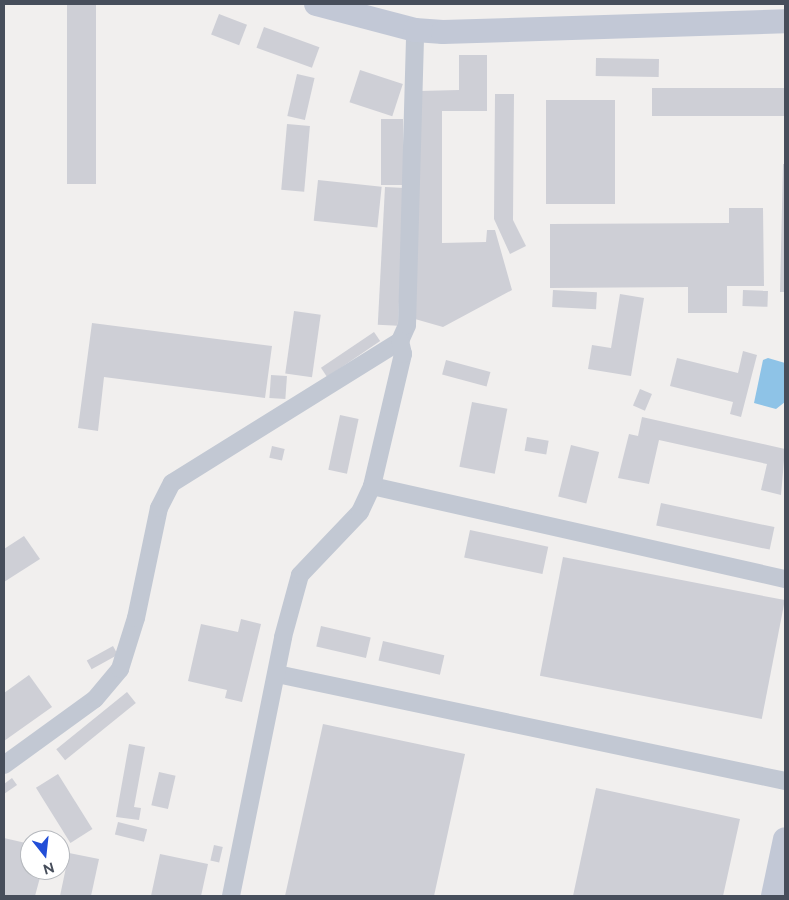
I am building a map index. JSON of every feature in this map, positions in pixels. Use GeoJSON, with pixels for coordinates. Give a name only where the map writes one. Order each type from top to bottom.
{"type":"FeatureCollection","features":[{"type":"Feature","properties":{"kind":"main road"},"geometry":{"type":"LineString","coordinates":[[316,4],[415,30],[785,21]]}},
{"type":"Feature","properties":{"kind":"main road"},"geometry":{"type":"LineString","coordinates":[[773,896],[785,839]]}},
{"type":"Feature","properties":{"kind":"street"},"geometry":{"type":"LineString","coordinates":[[4,765],[95,699],[120,669],[138,608],[159,508],[172,483],[400,341],[407,325],[415,30]]}},
{"type":"Feature","properties":{"kind":"street"},"geometry":{"type":"LineString","coordinates":[[231,896],[277,674],[300,575],[360,512],[372,486],[403,354],[400,341]]}},
{"type":"Feature","properties":{"kind":"street"},"geometry":{"type":"LineString","coordinates":[[372,486],[785,579]]}},
{"type":"Feature","properties":{"kind":"street"},"geometry":{"type":"LineString","coordinates":[[277,674],[785,782]]}},
{"type":"Feature","properties":{"kind":"water"},"geometry":{"type":"Polygon","coordinates":[[[768,358],[785,363],[785,402],[776,409],[754,403],[763,360],[768,358]]]}},
{"type":"Feature","properties":{"kind":"building"},"geometry":{"type":"Polygon","coordinates":[[[67,4],[96,4],[96,184],[67,184],[67,4]]]}},
{"type":"Feature","properties":{"kind":"building"},"geometry":{"type":"Polygon","coordinates":[[[219,14],[247,25],[239,45],[211,35],[219,14]]]}},
{"type":"Feature","properties":{"kind":"building"},"geometry":{"type":"Polygon","coordinates":[[[264,27],[319,47],[312,68],[256,48],[264,27]]]}},
{"type":"Feature","properties":{"kind":"building"},"geometry":{"type":"Polygon","coordinates":[[[459,55],[487,55],[487,111],[442,111],[442,243],[486,242],[487,230],[495,230],[512,290],[443,327],[415,319],[419,91],[459,90],[459,55]]]}},
{"type":"Feature","properties":{"kind":"building"},"geometry":{"type":"Polygon","coordinates":[[[596,58],[659,59],[659,77],[596,76],[596,58]]]}},
{"type":"Feature","properties":{"kind":"building"},"geometry":{"type":"Polygon","coordinates":[[[360,70],[403,84],[392,116],[349,102],[360,70]]]}},
{"type":"Feature","properties":{"kind":"building"},"geometry":{"type":"Polygon","coordinates":[[[297,74],[315,78],[305,120],[287,116],[297,74]]]}},
{"type":"Feature","properties":{"kind":"building"},"geometry":{"type":"Polygon","coordinates":[[[652,88],[785,88],[785,116],[652,116],[652,88]]]}},
{"type":"Feature","properties":{"kind":"building"},"geometry":{"type":"Polygon","coordinates":[[[495,94],[514,94],[513,220],[526,246],[510,254],[494,219],[495,94]]]}},
{"type":"Feature","properties":{"kind":"building"},"geometry":{"type":"Polygon","coordinates":[[[546,100],[615,100],[615,204],[546,204],[546,100]]]}},
{"type":"Feature","properties":{"kind":"building"},"geometry":{"type":"Polygon","coordinates":[[[381,119],[403,119],[403,185],[381,185],[381,119]]]}},
{"type":"Feature","properties":{"kind":"building"},"geometry":{"type":"Polygon","coordinates":[[[287,124],[310,126],[304,192],[281,190],[287,124]]]}},
{"type":"Feature","properties":{"kind":"building"},"geometry":{"type":"Polygon","coordinates":[[[783,164],[785,164],[785,292],[780,292],[783,164]]]}},
{"type":"Feature","properties":{"kind":"building"},"geometry":{"type":"Polygon","coordinates":[[[318,180],[382,187],[377,227],[314,221],[318,180]]]}},
{"type":"Feature","properties":{"kind":"building"},"geometry":{"type":"Polygon","coordinates":[[[385,187],[405,188],[398,326],[378,325],[385,187]]]}},
{"type":"Feature","properties":{"kind":"building"},"geometry":{"type":"Polygon","coordinates":[[[729,208],[763,208],[764,286],[727,286],[727,313],[688,313],[688,287],[550,288],[550,224],[729,223],[729,208]]]}},
{"type":"Feature","properties":{"kind":"building"},"geometry":{"type":"Polygon","coordinates":[[[553,290],[597,292],[596,309],[552,307],[553,290]]]}},
{"type":"Feature","properties":{"kind":"building"},"geometry":{"type":"Polygon","coordinates":[[[743,290],[768,291],[767,307],[742,306],[743,290]]]}},
{"type":"Feature","properties":{"kind":"building"},"geometry":{"type":"Polygon","coordinates":[[[620,294],[644,298],[631,376],[588,369],[592,345],[611,348],[620,294]]]}},
{"type":"Feature","properties":{"kind":"building"},"geometry":{"type":"Polygon","coordinates":[[[294,311],[321,315],[312,377],[285,373],[294,311]]]}},
{"type":"Feature","properties":{"kind":"building"},"geometry":{"type":"Polygon","coordinates":[[[92,323],[272,346],[265,398],[104,377],[98,431],[78,428],[92,323]]]}},
{"type":"Feature","properties":{"kind":"building"},"geometry":{"type":"Polygon","coordinates":[[[374,332],[380,341],[327,377],[321,368],[374,332]]]}},
{"type":"Feature","properties":{"kind":"building"},"geometry":{"type":"Polygon","coordinates":[[[743,351],[757,355],[741,417],[730,414],[733,402],[670,386],[677,358],[738,373],[743,351]]]}},
{"type":"Feature","properties":{"kind":"building"},"geometry":{"type":"Polygon","coordinates":[[[446,360],[490,372],[487,386],[442,374],[446,360]]]}},
{"type":"Feature","properties":{"kind":"building"},"geometry":{"type":"Polygon","coordinates":[[[271,375],[287,376],[285,399],[269,398],[271,375]]]}},
{"type":"Feature","properties":{"kind":"building"},"geometry":{"type":"Polygon","coordinates":[[[640,389],[652,394],[645,411],[633,406],[640,389]]]}},
{"type":"Feature","properties":{"kind":"building"},"geometry":{"type":"Polygon","coordinates":[[[472,402],[507,409],[495,474],[459,467],[472,402]]]}},
{"type":"Feature","properties":{"kind":"building"},"geometry":{"type":"Polygon","coordinates":[[[340,415],[359,419],[347,474],[328,470],[340,415]]]}},
{"type":"Feature","properties":{"kind":"building"},"geometry":{"type":"Polygon","coordinates":[[[642,417],[785,449],[781,495],[761,490],[767,464],[659,440],[649,484],[618,478],[629,434],[638,436],[642,417]]]}},
{"type":"Feature","properties":{"kind":"building"},"geometry":{"type":"Polygon","coordinates":[[[527,437],[549,441],[546,455],[525,451],[527,437]]]}},
{"type":"Feature","properties":{"kind":"building"},"geometry":{"type":"Polygon","coordinates":[[[571,445],[599,452],[586,503],[558,496],[571,445]]]}},
{"type":"Feature","properties":{"kind":"building"},"geometry":{"type":"Polygon","coordinates":[[[272,446],[285,449],[282,461],[269,458],[272,446]]]}},
{"type":"Feature","properties":{"kind":"building"},"geometry":{"type":"Polygon","coordinates":[[[661,503],[774,527],[770,550],[656,525],[661,503]]]}},
{"type":"Feature","properties":{"kind":"building"},"geometry":{"type":"Polygon","coordinates":[[[470,530],[548,547],[542,574],[464,557],[470,530]]]}},
{"type":"Feature","properties":{"kind":"building"},"geometry":{"type":"Polygon","coordinates":[[[24,536],[40,559],[4,582],[4,549],[24,536]]]}},
{"type":"Feature","properties":{"kind":"building"},"geometry":{"type":"Polygon","coordinates":[[[563,557],[785,600],[762,719],[540,676],[563,557]]]}},
{"type":"Feature","properties":{"kind":"building"},"geometry":{"type":"Polygon","coordinates":[[[241,619],[261,624],[242,702],[225,698],[227,690],[188,681],[201,624],[238,632],[241,619]]]}},
{"type":"Feature","properties":{"kind":"building"},"geometry":{"type":"Polygon","coordinates":[[[321,626],[371,637],[366,658],[316,646],[321,626]]]}},
{"type":"Feature","properties":{"kind":"building"},"geometry":{"type":"Polygon","coordinates":[[[383,641],[444,655],[440,675],[379,660],[383,641]]]}},
{"type":"Feature","properties":{"kind":"building"},"geometry":{"type":"Polygon","coordinates":[[[113,646],[118,655],[92,669],[87,661],[113,646]]]}},
{"type":"Feature","properties":{"kind":"building"},"geometry":{"type":"Polygon","coordinates":[[[29,675],[52,707],[4,741],[4,693],[29,675]]]}},
{"type":"Feature","properties":{"kind":"building"},"geometry":{"type":"Polygon","coordinates":[[[127,692],[136,703],[65,760],[56,749],[127,692]]]}},
{"type":"Feature","properties":{"kind":"building"},"geometry":{"type":"Polygon","coordinates":[[[323,724],[465,754],[434,896],[285,896],[323,724]]]}},
{"type":"Feature","properties":{"kind":"building"},"geometry":{"type":"Polygon","coordinates":[[[129,744],[145,747],[134,807],[141,808],[139,820],[116,817],[129,744]]]}},
{"type":"Feature","properties":{"kind":"building"},"geometry":{"type":"Polygon","coordinates":[[[159,772],[176,776],[168,809],[151,805],[159,772]]]}},
{"type":"Feature","properties":{"kind":"building"},"geometry":{"type":"Polygon","coordinates":[[[58,774],[92,829],[70,843],[70,830],[62,830],[36,788],[58,774]]]}},
{"type":"Feature","properties":{"kind":"building"},"geometry":{"type":"Polygon","coordinates":[[[12,778],[17,785],[4,794],[4,784],[12,778]]]}},
{"type":"Feature","properties":{"kind":"building"},"geometry":{"type":"Polygon","coordinates":[[[596,788],[740,819],[723,896],[573,896],[596,788]]]}},
{"type":"Feature","properties":{"kind":"building"},"geometry":{"type":"Polygon","coordinates":[[[118,822],[147,829],[144,842],[115,835],[118,822]]]}},
{"type":"Feature","properties":{"kind":"building"},"geometry":{"type":"Polygon","coordinates":[[[4,838],[20,842],[20,880],[39,880],[35,896],[4,896],[4,838]]]}},
{"type":"Feature","properties":{"kind":"building"},"geometry":{"type":"Polygon","coordinates":[[[214,845],[223,847],[219,863],[210,861],[214,845]]]}},
{"type":"Feature","properties":{"kind":"building"},"geometry":{"type":"Polygon","coordinates":[[[70,853],[99,859],[91,896],[60,896],[63,880],[70,880],[70,853]]]}},
{"type":"Feature","properties":{"kind":"building"},"geometry":{"type":"Polygon","coordinates":[[[160,854],[208,864],[201,896],[151,896],[160,854]]]}}]}
